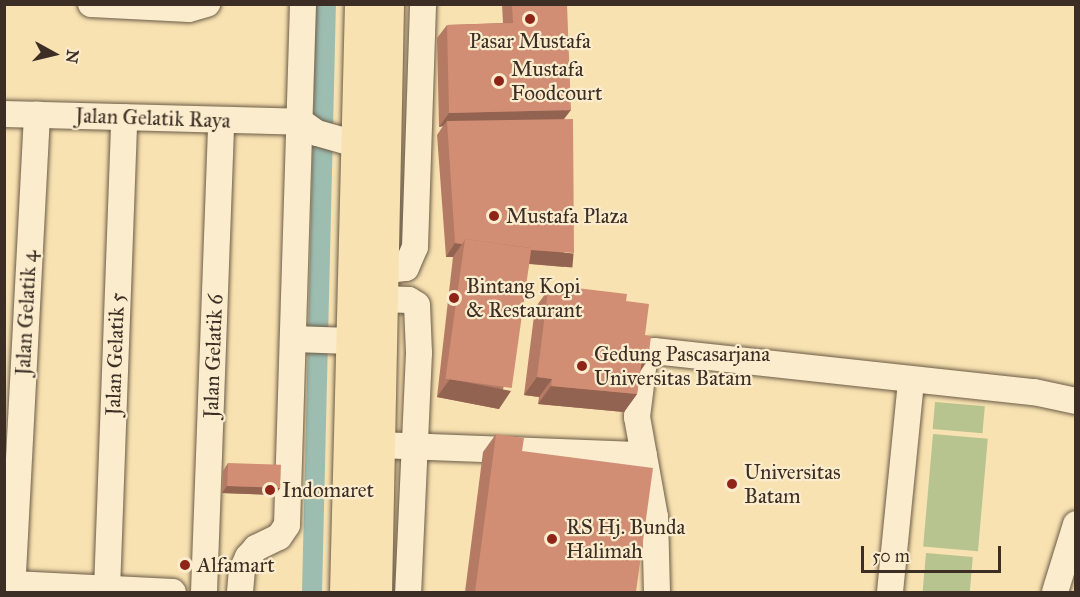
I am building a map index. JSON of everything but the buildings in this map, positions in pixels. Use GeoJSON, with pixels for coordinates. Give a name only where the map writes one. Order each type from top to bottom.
{"type":"FeatureCollection","features":[{"type":"Feature","properties":{"kind":"main road"},"geometry":{"type":"LineString","coordinates":[[346,592],[320,340],[327,135],[362,4]]}},
{"type":"Feature","properties":{"kind":"main road"},"geometry":{"type":"LineString","coordinates":[[375,592],[387,4]]}},
{"type":"Feature","properties":{"kind":"street"},"geometry":{"type":"LineString","coordinates":[[92,4],[189,9],[207,4]]}},
{"type":"Feature","properties":{"kind":"street"},"geometry":{"type":"LineString","coordinates":[[240,592],[242,570],[248,557],[256,548],[279,537],[287,525],[320,340],[327,135],[303,4]]}},
{"type":"Feature","properties":{"kind":"street"},"geometry":{"type":"LineString","coordinates":[[408,592],[419,353],[417,305],[381,285],[406,268],[415,247],[423,4]]}},
{"type":"Feature","properties":{"kind":"street","name":"Jalan Gelatik Raya"},"geometry":{"type":"LineString","coordinates":[[4,114],[221,120],[327,135]]}},
{"type":"Feature","properties":{"kind":"street","name":"Jalan Gelatik 4"},"geometry":{"type":"LineString","coordinates":[[10,585],[37,115]]}},
{"type":"Feature","properties":{"kind":"street","name":"Jalan Gelatik 5"},"geometry":{"type":"LineString","coordinates":[[107,590],[124,117]]}},
{"type":"Feature","properties":{"kind":"street","name":"Jalan Gelatik 6"},"geometry":{"type":"LineString","coordinates":[[204,592],[221,120]]}},
{"type":"Feature","properties":{"kind":"street"},"geometry":{"type":"LineString","coordinates":[[657,592],[655,517],[637,417],[644,361],[654,351],[1034,392],[1076,400]]}},
{"type":"Feature","properties":{"kind":"street"},"geometry":{"type":"LineString","coordinates":[[890,592],[911,380]]}},
{"type":"Feature","properties":{"kind":"street"},"geometry":{"type":"LineString","coordinates":[[378,445],[644,455]]}},
{"type":"Feature","properties":{"kind":"street"},"geometry":{"type":"LineString","coordinates":[[1055,592],[1076,524]]}},
{"type":"Feature","properties":{"kind":"street"},"geometry":{"type":"LineString","coordinates":[[10,585],[173,592]]}},
{"type":"Feature","properties":{"kind":"green space"},"geometry":{"type":"Polygon","coordinates":[[[935,402],[985,406],[982,433],[933,429],[935,402]]]}},
{"type":"Feature","properties":{"kind":"green space"},"geometry":{"type":"Polygon","coordinates":[[[933,434],[988,439],[978,551],[923,547],[933,434]]]}},
{"type":"Feature","properties":{"kind":"green space"},"geometry":{"type":"Polygon","coordinates":[[[926,553],[973,557],[970,592],[923,592],[926,553]]]}},
{"type":"Feature","properties":{"kind":"waterway"},"geometry":{"type":"LineString","coordinates":[[312,592],[326,4]]}},
{"type":"Feature","properties":{"kind":"place","name":"Pasar Mustafa"},"geometry":{"type":"Point","coordinates":[530,19]}},
{"type":"Feature","properties":{"kind":"place","name":"Mustafa Foodcourt"},"geometry":{"type":"Point","coordinates":[499,81]}},
{"type":"Feature","properties":{"kind":"place","name":"Mustafa Plaza"},"geometry":{"type":"Point","coordinates":[494,216]}},
{"type":"Feature","properties":{"kind":"place","name":"Bintang Kopi & Restaurant"},"geometry":{"type":"Point","coordinates":[454,298]}},
{"type":"Feature","properties":{"kind":"place","name":"Gedung Pascasarjana Universitas Batam"},"geometry":{"type":"Point","coordinates":[582,366]}},
{"type":"Feature","properties":{"kind":"place","name":"Universitas Batam"},"geometry":{"type":"Point","coordinates":[732,484]}},
{"type":"Feature","properties":{"kind":"place","name":"Indomaret"},"geometry":{"type":"Point","coordinates":[270,490]}},
{"type":"Feature","properties":{"kind":"place","name":"RS Hj. Bunda Halimah"},"geometry":{"type":"Point","coordinates":[552,539]}},
{"type":"Feature","properties":{"kind":"place","name":"Alfamart"},"geometry":{"type":"Point","coordinates":[185,565]}}]}
